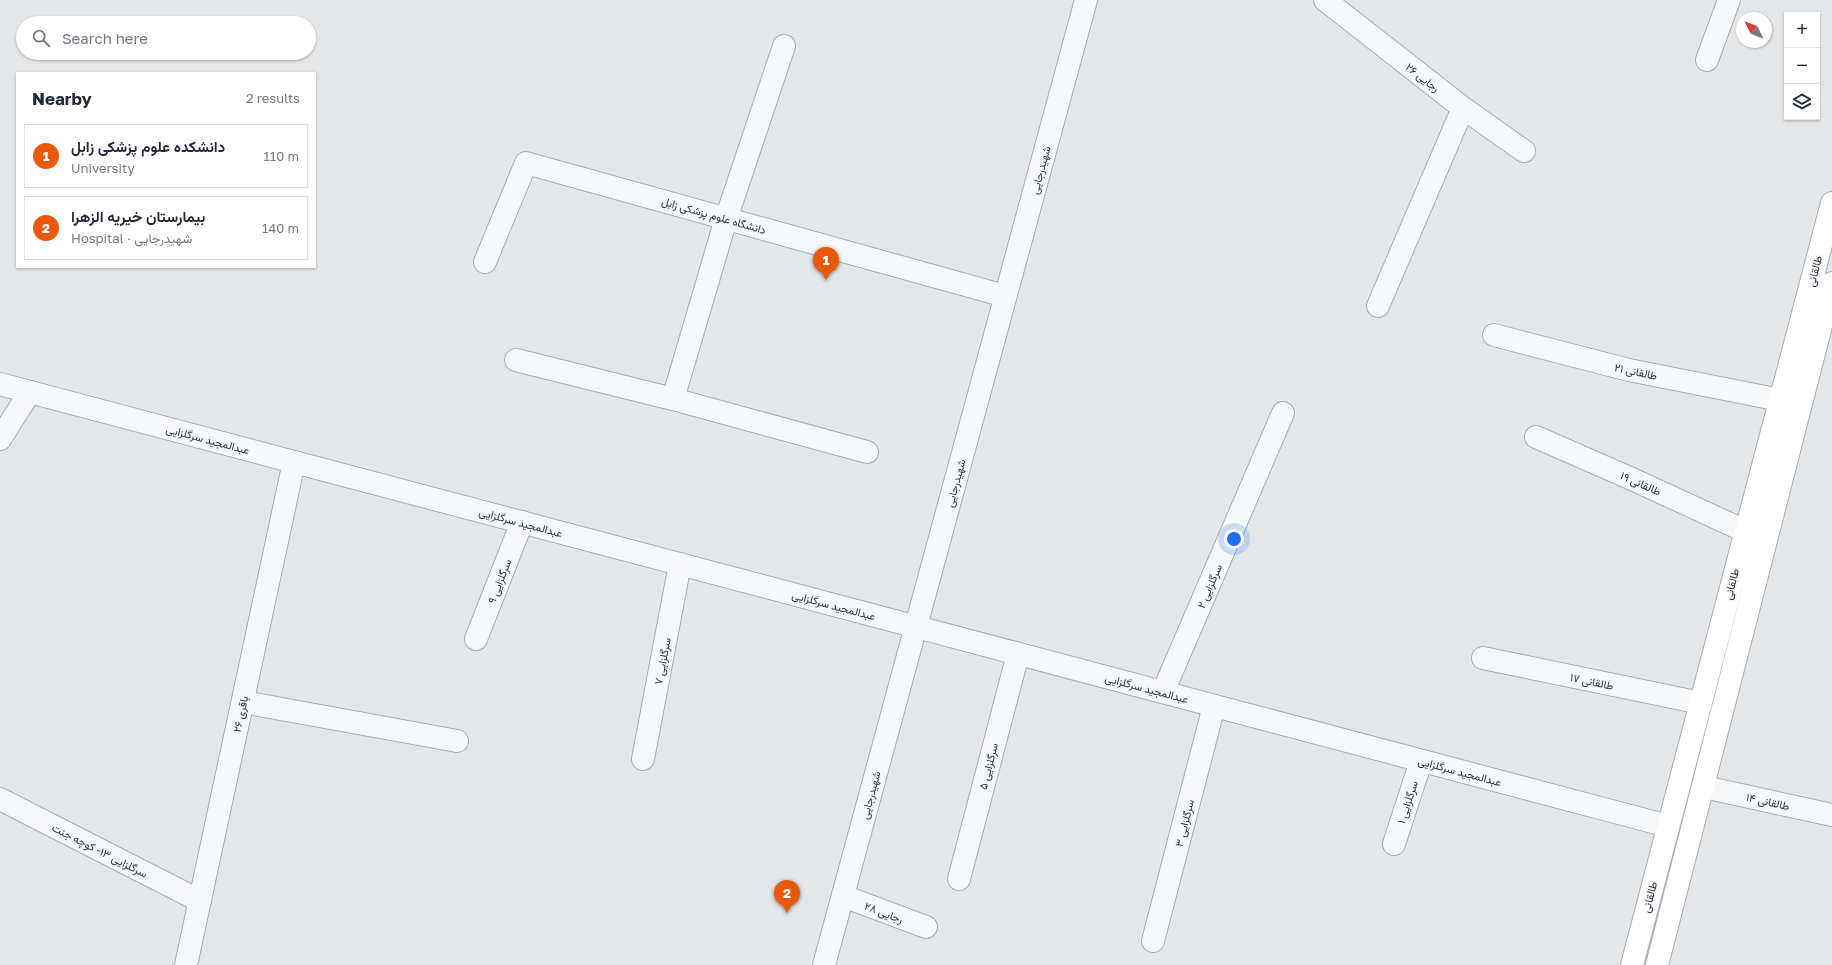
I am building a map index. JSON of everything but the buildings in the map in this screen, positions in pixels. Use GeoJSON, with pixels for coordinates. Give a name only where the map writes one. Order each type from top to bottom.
{"type":"FeatureCollection","features":[{"type":"Feature","properties":{"kind":"main road","name":"طالقانی"},"geometry":{"type":"LineString","coordinates":[[1632,965],[1832,203]]}},
{"type":"Feature","properties":{"kind":"main road","name":"طالقانی"},"geometry":{"type":"LineString","coordinates":[[1657,965],[1704,787],[1832,283]]}},
{"type":"Feature","properties":{"kind":"street","name":"شهیدرجایی"},"geometry":{"type":"LineString","coordinates":[[824,965],[1086,0]]}},
{"type":"Feature","properties":{"kind":"street","name":"رجایی ۲۶"},"geometry":{"type":"LineString","coordinates":[[1325,0],[1463,108],[1524,151]]}},
{"type":"Feature","properties":{"kind":"street"},"geometry":{"type":"LineString","coordinates":[[1707,60],[1729,0]]}},
{"type":"Feature","properties":{"kind":"street"},"geometry":{"type":"LineString","coordinates":[[673,399],[726,219],[784,46]]}},
{"type":"Feature","properties":{"kind":"street"},"geometry":{"type":"LineString","coordinates":[[1378,306],[1463,108]]}},
{"type":"Feature","properties":{"kind":"street","name":"دانشگاه علوم پزشکی زابل"},"geometry":{"type":"LineString","coordinates":[[485,262],[526,163],[1005,296]]}},
{"type":"Feature","properties":{"kind":"street","name":"طالقانی ۲۱"},"geometry":{"type":"LineString","coordinates":[[1494,335],[1629,370],[1780,400]]}},
{"type":"Feature","properties":{"kind":"street"},"geometry":{"type":"LineString","coordinates":[[516,360],[673,399],[867,452]]}},
{"type":"Feature","properties":{"kind":"street","name":"عبدالمجید سرگلزایی"},"geometry":{"type":"LineString","coordinates":[[0,384],[1668,826]]}},
{"type":"Feature","properties":{"kind":"street"},"geometry":{"type":"LineString","coordinates":[[0,439],[30,392]]}},
{"type":"Feature","properties":{"kind":"street","name":"سرگلزایی ۲"},"geometry":{"type":"LineString","coordinates":[[1163,692],[1283,413]]}},
{"type":"Feature","properties":{"kind":"street","name":"طالقانی ۱۹"},"geometry":{"type":"LineString","coordinates":[[1536,437],[1745,531]]}},
{"type":"Feature","properties":{"kind":"street","name":"باقری ۲۶"},"geometry":{"type":"LineString","coordinates":[[186,965],[294,462]]}},
{"type":"Feature","properties":{"kind":"street","name":"سرگلزایی ۹"},"geometry":{"type":"LineString","coordinates":[[476,639],[522,522]]}},
{"type":"Feature","properties":{"kind":"street","name":"سرگلزایی ۷"},"geometry":{"type":"LineString","coordinates":[[643,759],[680,564]]}},
{"type":"Feature","properties":{"kind":"street","name":"سرگلزایی ۵"},"geometry":{"type":"LineString","coordinates":[[959,879],[1018,654]]}},
{"type":"Feature","properties":{"kind":"street","name":"طالقانی ۱۷"},"geometry":{"type":"LineString","coordinates":[[1483,658],[1701,703]]}},
{"type":"Feature","properties":{"kind":"street"},"geometry":{"type":"LineString","coordinates":[[243,702],[457,741]]}},
{"type":"Feature","properties":{"kind":"street","name":"سرگلزایی ۳"},"geometry":{"type":"LineString","coordinates":[[1153,940],[1214,706]]}},
{"type":"Feature","properties":{"kind":"street","name":"سرگلزایی ۱"},"geometry":{"type":"LineString","coordinates":[[1394,844],[1421,761]]}},
{"type":"Feature","properties":{"kind":"street","name":"طالقانی ۱۴"},"geometry":{"type":"LineString","coordinates":[[1704,787],[1832,815]]}},
{"type":"Feature","properties":{"kind":"street","name":"سرگلزایی ۱۳- کوچه جنت"},"geometry":{"type":"LineString","coordinates":[[0,799],[200,901]]}},
{"type":"Feature","properties":{"kind":"street","name":"رجایی ۲۸"},"geometry":{"type":"LineString","coordinates":[[843,896],[926,928]]}},
{"type":"Feature","properties":{"kind":"place","name":"دانشکده علوم پزشکی زابل"},"geometry":{"type":"Point","coordinates":[826,280]}},
{"type":"Feature","properties":{"kind":"place","name":"بیمارستان خیریه الزهرا"},"geometry":{"type":"Point","coordinates":[787,913]}}]}
